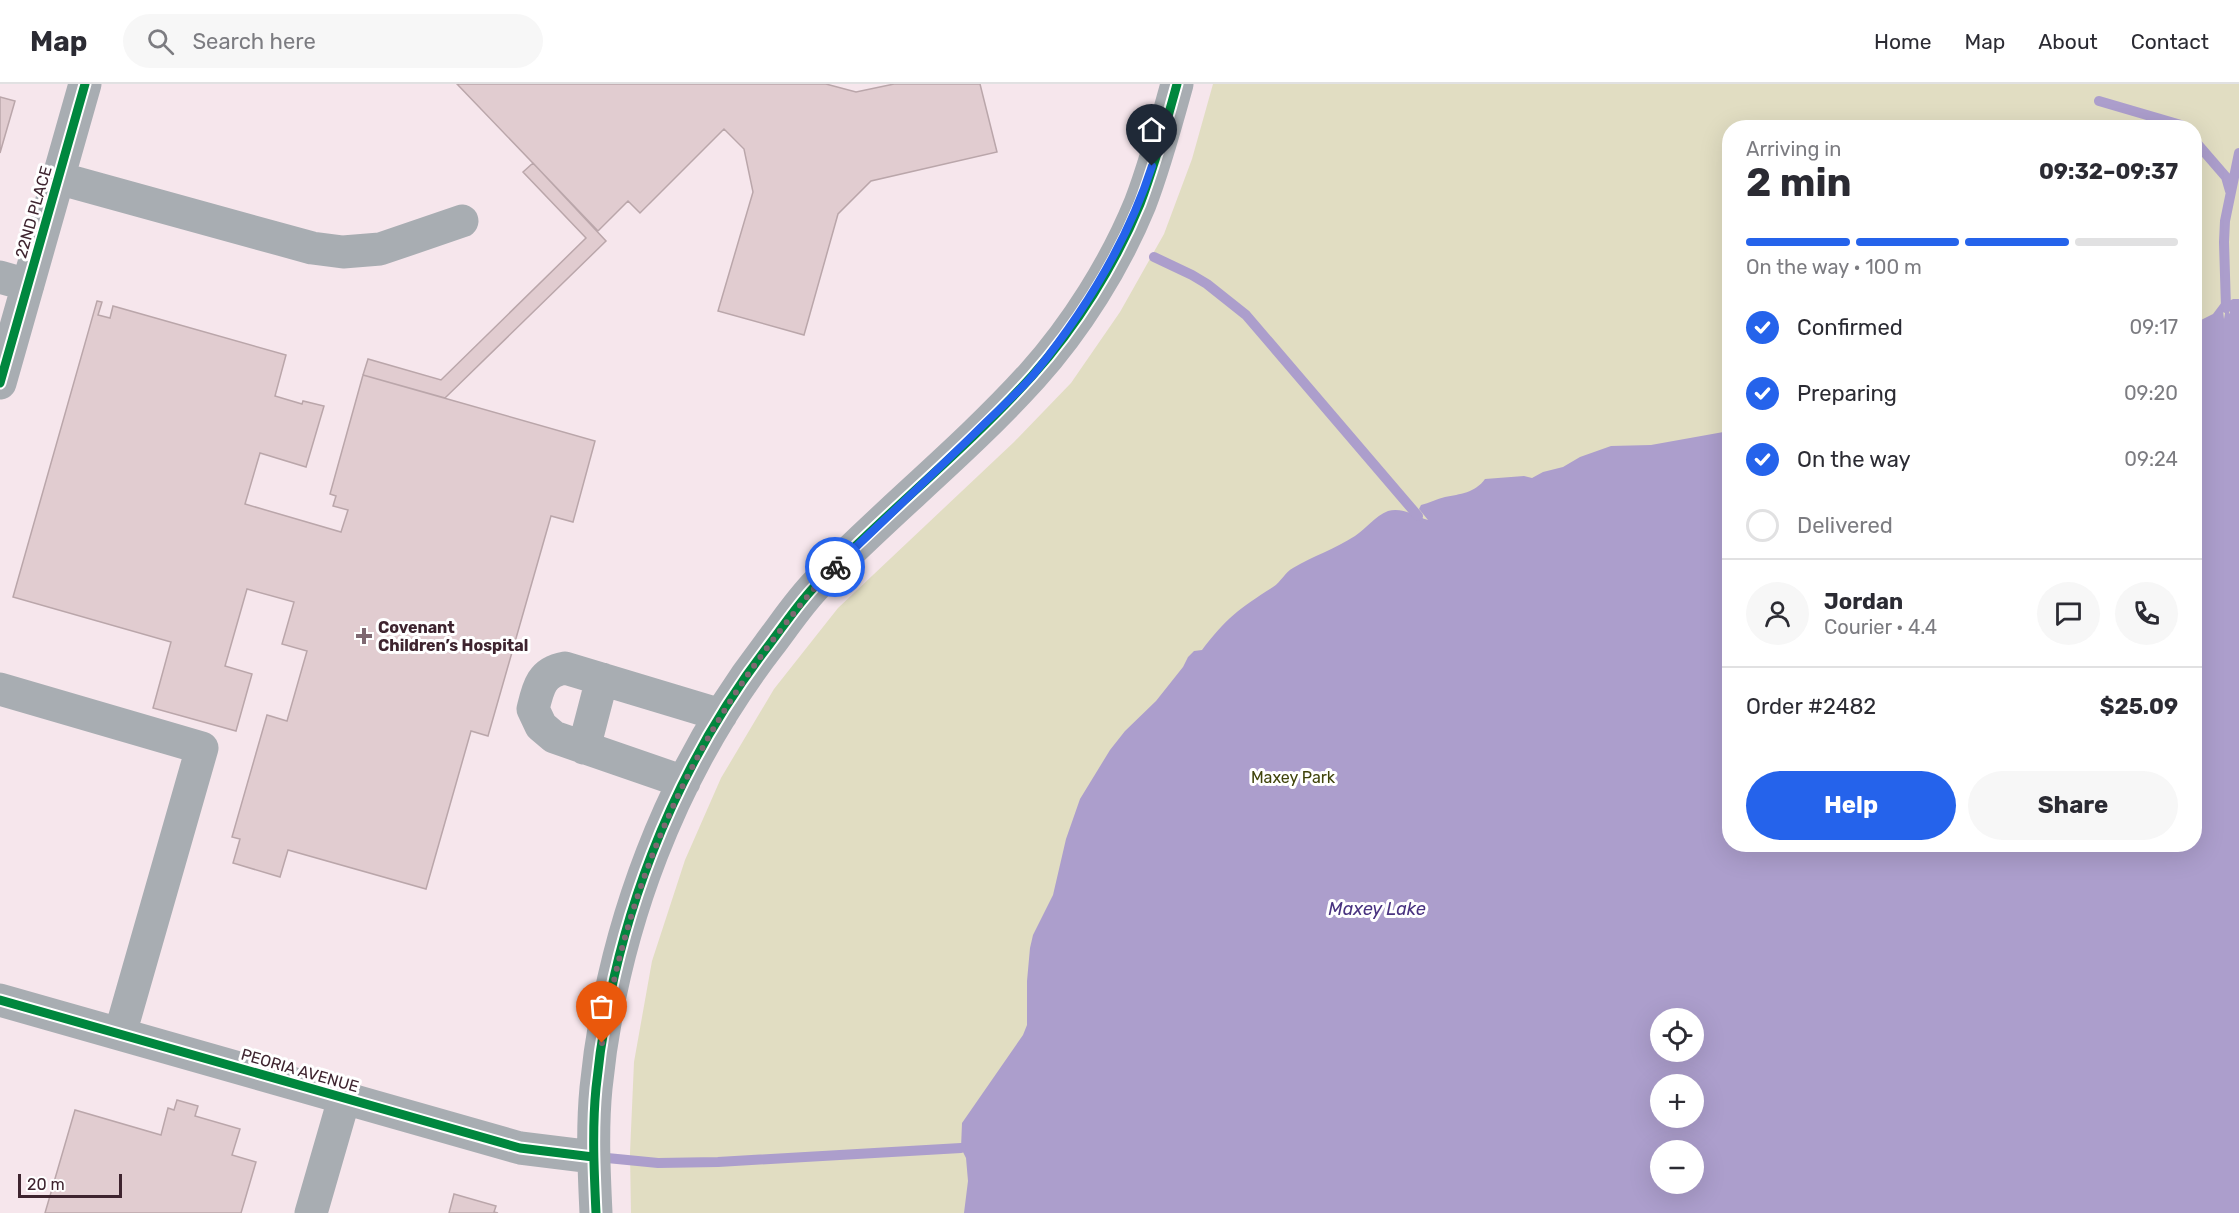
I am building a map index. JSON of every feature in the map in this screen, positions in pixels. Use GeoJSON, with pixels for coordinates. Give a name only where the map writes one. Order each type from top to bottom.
{"type":"FeatureCollection","features":[{"type":"Feature","properties":{"kind":"street","name":"22ND PLACE"},"geometry":{"type":"LineString","coordinates":[[0,383],[14,281],[58,178],[85,84]]}},
{"type":"Feature","properties":{"kind":"street"},"geometry":{"type":"LineString","coordinates":[[596,1213],[593,1156],[596,1089],[609,998],[635,899],[668,813],[721,715],[749,671],[816,585],[1033,375],[1075,320],[1108,269],[1139,205],[1166,127],[1177,84]]}},
{"type":"Feature","properties":{"kind":"street"},"geometry":{"type":"LineString","coordinates":[[58,178],[312,248],[343,252],[380,249],[462,221]]}},
{"type":"Feature","properties":{"kind":"street"},"geometry":{"type":"LineString","coordinates":[[684,782],[554,737],[541,726],[533,709],[544,679],[550,672],[565,668],[721,715]]}},
{"type":"Feature","properties":{"kind":"street"},"geometry":{"type":"LineString","coordinates":[[584,748],[602,679]]}},
{"type":"Feature","properties":{"kind":"street"},"geometry":{"type":"LineString","coordinates":[[0,689],[202,748],[120,1034]]}},
{"type":"Feature","properties":{"kind":"street","name":"PEORIA AVENUE"},"geometry":{"type":"LineString","coordinates":[[0,1000],[520,1148],[593,1156]]}},
{"type":"Feature","properties":{"kind":"street"},"geometry":{"type":"LineString","coordinates":[[311,1213],[344,1099]]}},
{"type":"Feature","properties":{"kind":"green space","name":"Maxey Park"},"geometry":{"type":"Polygon","coordinates":[[[1213,84],[2239,84],[2239,1213],[631,1213],[630,1153],[634,1062],[652,961],[685,860],[721,778],[774,689],[838,608],[1014,442],[1071,383],[1120,312],[1164,234],[1192,159],[1213,84]]]}},
{"type":"Feature","properties":{"kind":"water","name":"Maxey Lake"},"geometry":{"type":"Polygon","coordinates":[[[2239,299],[2239,1213],[964,1213],[968,1181],[966,1158],[961,1148],[962,1123],[1023,1035],[1027,1025],[1027,981],[1033,935],[1053,895],[1066,839],[1080,799],[1110,750],[1125,731],[1156,701],[1194,651],[1202,650],[1234,614],[1276,585],[1290,570],[1347,541],[1388,511],[1403,511],[1428,520],[1419,509],[1421,505],[1467,492],[1477,487],[1485,479],[1524,476],[1532,478],[1611,446],[1651,445],[1722,432],[1722,852],[2202,852],[2202,320],[2213,314],[2222,302],[2224,319],[2226,308],[2230,314],[2229,301],[2239,299]]]}},
{"type":"Feature","properties":{"kind":"building"},"geometry":{"type":"Polygon","coordinates":[[[457,84],[826,84],[856,92],[894,84],[980,84],[997,152],[871,181],[838,214],[804,335],[718,311],[753,192],[744,149],[724,129],[640,213],[628,201],[598,231],[457,84]]]}},
{"type":"Feature","properties":{"kind":"building"},"geometry":{"type":"Polygon","coordinates":[[[0,97],[15,101],[0,153],[0,97]]]}},
{"type":"Feature","properties":{"kind":"building"},"geometry":{"type":"Polygon","coordinates":[[[533,163],[606,241],[445,398],[363,375],[368,359],[441,380],[586,238],[523,172],[533,163]]]}},
{"type":"Feature","properties":{"kind":"building"},"geometry":{"type":"Polygon","coordinates":[[[97,301],[102,302],[98,315],[110,318],[113,306],[286,355],[275,396],[302,404],[303,401],[324,406],[306,467],[260,453],[245,504],[341,532],[348,510],[333,506],[336,496],[330,494],[363,375],[595,441],[573,522],[551,516],[488,736],[471,731],[426,889],[288,850],[280,877],[233,863],[240,839],[232,837],[267,715],[287,721],[307,651],[282,644],[294,602],[247,589],[225,666],[252,674],[236,731],[153,708],[171,642],[13,597],[97,301]]]}},
{"type":"Feature","properties":{"kind":"building"},"geometry":{"type":"Polygon","coordinates":[[[177,1100],[198,1106],[195,1116],[240,1129],[232,1155],[256,1162],[241,1213],[45,1213],[75,1110],[161,1135],[168,1108],[174,1110],[177,1100]]]}},
{"type":"Feature","properties":{"kind":"building"},"geometry":{"type":"Polygon","coordinates":[[[454,1194],[496,1206],[494,1212],[498,1213],[449,1213],[454,1194]]]}},
{"type":"Feature","properties":{"kind":"waterway"},"geometry":{"type":"LineString","coordinates":[[2099,101],[2164,120]]}},
{"type":"Feature","properties":{"kind":"waterway"},"geometry":{"type":"LineString","coordinates":[[2202,149],[2226,177],[2230,191]]}},
{"type":"Feature","properties":{"kind":"waterway"},"geometry":{"type":"LineString","coordinates":[[2226,308],[2225,221],[2239,153]]}},
{"type":"Feature","properties":{"kind":"waterway"},"geometry":{"type":"LineString","coordinates":[[1154,257],[1207,284],[1246,315],[1418,516]]}},
{"type":"Feature","properties":{"kind":"waterway"},"geometry":{"type":"LineString","coordinates":[[597,1157],[658,1163],[718,1162],[961,1148]]}},
{"type":"Feature","properties":{"kind":"cycle path"},"geometry":{"type":"LineString","coordinates":[[0,383],[85,84]]}},
{"type":"Feature","properties":{"kind":"cycle path"},"geometry":{"type":"LineString","coordinates":[[596,1213],[595,1103],[604,1028],[616,969],[632,911],[675,799],[703,745],[734,694],[811,590],[1006,403],[1048,357],[1079,316],[1119,250],[1140,204],[1177,84]]}},
{"type":"Feature","properties":{"kind":"cycle path"},"geometry":{"type":"LineString","coordinates":[[0,1000],[520,1148],[593,1157]]}},
{"type":"Feature","properties":{"kind":"way so far"},"geometry":{"type":"LineString","coordinates":[[602,1043],[609,998],[635,899],[668,813],[705,740],[749,671],[816,585],[835,567]]}},
{"type":"Feature","properties":{"kind":"place","name":"Covenant Children’s Hospital"},"geometry":{"type":"Point","coordinates":[364,636]}},
{"type":"Feature","properties":{"kind":"route"},"geometry":{"type":"LineString","coordinates":[[835,567],[1033,375],[1075,320],[1108,269],[1139,205],[1152,166]]}}]}
